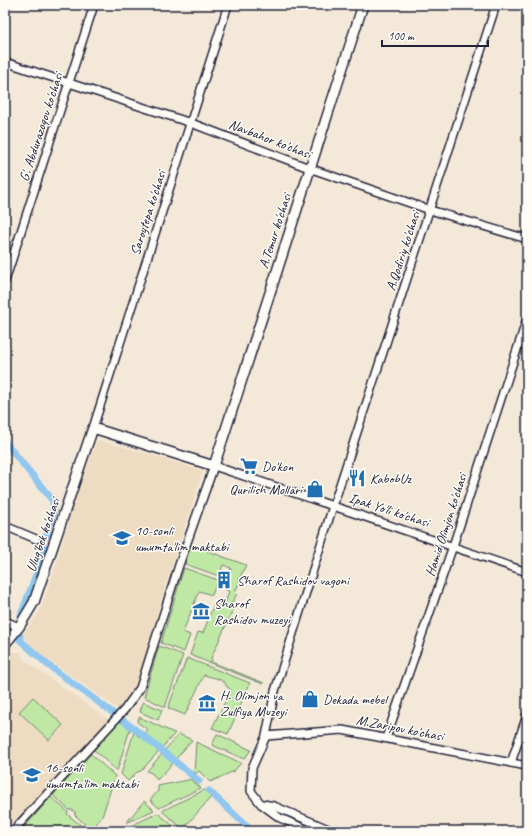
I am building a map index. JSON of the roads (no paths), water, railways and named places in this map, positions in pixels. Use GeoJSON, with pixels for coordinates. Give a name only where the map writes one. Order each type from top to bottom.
{"type":"FeatureCollection","features":[{"type":"Feature","properties":{"kind":"main road","name":"A.Temur ko'chasi"},"geometry":{"type":"LineString","coordinates":[[214,466],[363,5]]}},
{"type":"Feature","properties":{"kind":"main road"},"geometry":{"type":"LineString","coordinates":[[93,428],[214,466]]}},
{"type":"Feature","properties":{"kind":"main road","name":"Ulug'bek ko'chasi"},"geometry":{"type":"LineString","coordinates":[[5,644],[19,628],[34,602],[93,428]]}},
{"type":"Feature","properties":{"kind":"street","name":"G'. Abdurazoqov ko'chasi"},"geometry":{"type":"LineString","coordinates":[[5,281],[94,5]]}},
{"type":"Feature","properties":{"kind":"street","name":"Saroytepa ko'chasi"},"geometry":{"type":"LineString","coordinates":[[93,428],[228,5]]}},
{"type":"Feature","properties":{"kind":"street","name":"A.Qodiriy ko'chasi"},"geometry":{"type":"LineString","coordinates":[[261,804],[251,791],[252,768],[266,736],[275,691],[333,506],[496,5]]}},
{"type":"Feature","properties":{"kind":"street","name":"Navbahor ko'chasi"},"geometry":{"type":"LineString","coordinates":[[5,62],[191,122],[310,168],[430,210],[527,239]]}},
{"type":"Feature","properties":{"kind":"street","name":"Hamid Olimjon ko'chasi"},"geometry":{"type":"LineString","coordinates":[[386,738],[453,546],[527,319]]}},
{"type":"Feature","properties":{"kind":"street","name":"Ipak Yo'li ko'chasi"},"geometry":{"type":"LineString","coordinates":[[214,466],[527,572]]}},
{"type":"Feature","properties":{"kind":"street"},"geometry":{"type":"LineString","coordinates":[[13,831],[125,709],[140,688],[179,565],[214,466]]}},
{"type":"Feature","properties":{"kind":"street"},"geometry":{"type":"LineString","coordinates":[[5,526],[36,539]]}},
{"type":"Feature","properties":{"kind":"street"},"geometry":{"type":"LineString","coordinates":[[5,621],[19,628]]}},
{"type":"Feature","properties":{"kind":"street"},"geometry":{"type":"LineString","coordinates":[[510,763],[527,715]]}},
{"type":"Feature","properties":{"kind":"street","name":"M.Zaripov ko'chasi"},"geometry":{"type":"LineString","coordinates":[[266,736],[342,730],[527,766]]}},
{"type":"Feature","properties":{"kind":"street"},"geometry":{"type":"LineString","coordinates":[[261,804],[280,818],[310,831]]}},
{"type":"Feature","properties":{"kind":"street"},"geometry":{"type":"LineString","coordinates":[[261,804],[274,806],[333,831]]}},
{"type":"Feature","properties":{"kind":"waterway"},"geometry":{"type":"LineString","coordinates":[[5,442],[53,501],[53,512],[47,535]]}},
{"type":"Feature","properties":{"kind":"waterway"},"geometry":{"type":"LineString","coordinates":[[21,615],[45,547]]}},
{"type":"Feature","properties":{"kind":"waterway"},"geometry":{"type":"LineString","coordinates":[[20,636],[20,640],[48,665],[140,733],[199,781]]}},
{"type":"Feature","properties":{"kind":"waterway"},"geometry":{"type":"LineString","coordinates":[[209,791],[252,831]]}},
{"type":"Feature","properties":{"kind":"place","name":"Do'kon"},"geometry":{"type":"Point","coordinates":[249,466]}},
{"type":"Feature","properties":{"kind":"place","name":"KabobUz"},"geometry":{"type":"Point","coordinates":[357,478]}},
{"type":"Feature","properties":{"kind":"place","name":"Qurilish Mollari"},"geometry":{"type":"Point","coordinates":[315,489]}},
{"type":"Feature","properties":{"kind":"place","name":"10-sonli umumta'lim maktabi"},"geometry":{"type":"Point","coordinates":[122,538]}},
{"type":"Feature","properties":{"kind":"place","name":"Sharof Rashidov vagoni"},"geometry":{"type":"Point","coordinates":[224,580]}},
{"type":"Feature","properties":{"kind":"place","name":"Sharof Rashidov muzeyi"},"geometry":{"type":"Point","coordinates":[201,611]}},
{"type":"Feature","properties":{"kind":"place","name":"Dekada mebel"},"geometry":{"type":"Point","coordinates":[310,699]}},
{"type":"Feature","properties":{"kind":"place","name":"H. Olimjon va Zulfiya Muzeyi"},"geometry":{"type":"Point","coordinates":[207,703]}},
{"type":"Feature","properties":{"kind":"place","name":"16-sonli umumta'lim maktabi"},"geometry":{"type":"Point","coordinates":[32,775]}}]}
